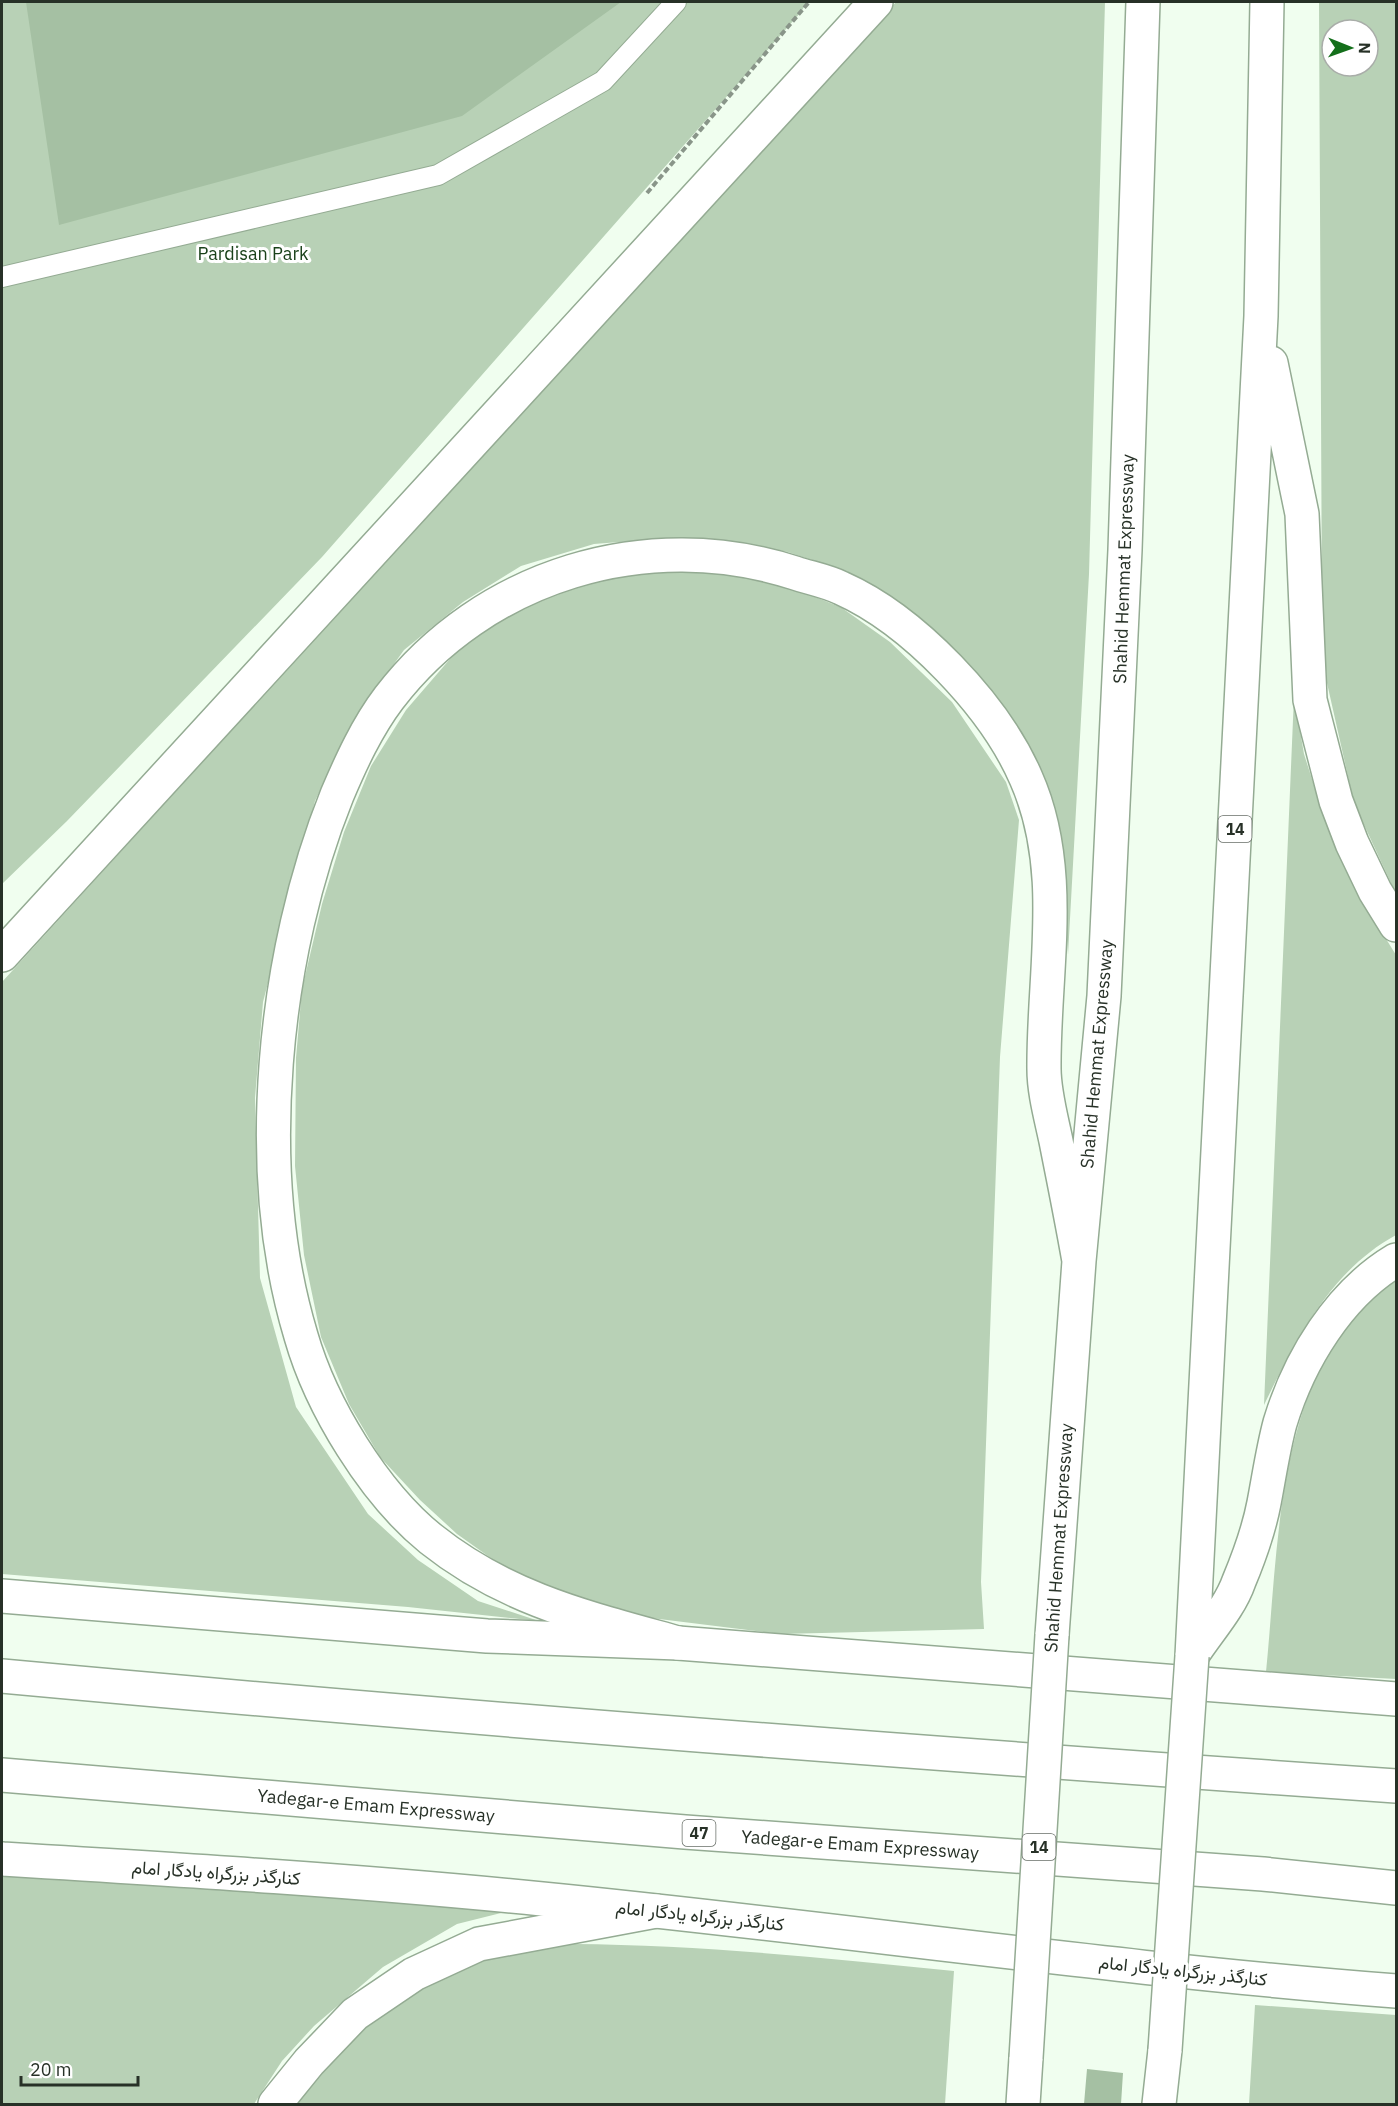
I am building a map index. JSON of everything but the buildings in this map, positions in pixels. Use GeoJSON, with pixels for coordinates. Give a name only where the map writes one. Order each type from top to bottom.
{"type":"FeatureCollection","features":[{"type":"Feature","properties":{"kind":"main road"},"geometry":{"type":"LineString","coordinates":[[2,955],[876,2]]}},
{"type":"Feature","properties":{"kind":"main road","name":"Shahid Hemmat Expressway"},"geometry":{"type":"LineString","coordinates":[[1023,2104],[1052,1635],[1079,1261],[1104,996],[1125,550],[1143,2]]}},
{"type":"Feature","properties":{"kind":"main road","name":"14"},"geometry":{"type":"LineString","coordinates":[[1159,2104],[1165,2050],[1192,1656],[1262,316],[1267,2]]}},
{"type":"Feature","properties":{"kind":"main road"},"geometry":{"type":"LineString","coordinates":[[1262,316],[1302,514],[1310,700],[1336,801],[1352,843],[1375,891],[1396,925]]}},
{"type":"Feature","properties":{"kind":"main road"},"geometry":{"type":"LineString","coordinates":[[678,1643],[539,1603],[483,1575],[428,1537],[362,1462],[333,1415],[301,1337],[279,1230],[275,1133],[278,1038],[292,939],[318,843],[351,761],[386,702],[427,654],[484,610],[518,591],[581,567],[642,557],[709,556],[770,565],[842,588],[890,618],[943,662],[992,717],[1027,779],[1045,842],[1051,920],[1043,1075],[1079,1261]]}},
{"type":"Feature","properties":{"kind":"main road"},"geometry":{"type":"LineString","coordinates":[[1192,1656],[1239,1584],[1263,1506],[1280,1425],[1289,1395],[1305,1361],[1339,1311],[1361,1288],[1396,1260]]}},
{"type":"Feature","properties":{"kind":"main road"},"geometry":{"type":"LineString","coordinates":[[2,1596],[487,1636],[678,1643],[1396,1699]]}},
{"type":"Feature","properties":{"kind":"main road"},"geometry":{"type":"LineString","coordinates":[[2,1676],[360,1709],[524,1720],[707,1737],[1396,1786]]}},
{"type":"Feature","properties":{"kind":"main road","name":"Yadegar-e Emam Expressway"},"geometry":{"type":"LineString","coordinates":[[2,1775],[685,1832],[1263,1874],[1396,1888]]}},
{"type":"Feature","properties":{"kind":"main road","name":"کنارگذر بزرگراه یادگار امام"},"geometry":{"type":"LineString","coordinates":[[2,1859],[194,1871],[540,1898],[1264,1981],[1396,1991]]}},
{"type":"Feature","properties":{"kind":"main road"},"geometry":{"type":"LineString","coordinates":[[275,2104],[309,2061],[355,2014],[414,1974],[479,1944],[656,1911]]}},
{"type":"Feature","properties":{"kind":"lane"},"geometry":{"type":"LineString","coordinates":[[2,277],[438,174],[603,81],[676,2]]}},
{"type":"Feature","properties":{"kind":"green space","name":"Pardisan Park"},"geometry":{"type":"Polygon","coordinates":[[[2,2],[807,2],[801,12],[322,557],[67,821],[2,884],[2,2]]]}},
{"type":"Feature","properties":{"kind":"green space"},"geometry":{"type":"Polygon","coordinates":[[[26,2],[621,2],[462,116],[59,225],[26,2]]]}},
{"type":"Feature","properties":{"kind":"green space"},"geometry":{"type":"Polygon","coordinates":[[[896,2],[1105,2],[1089,574],[1068,955],[1061,846],[1053,801],[1018,728],[993,695],[838,569],[788,552],[730,541],[670,538],[594,544],[521,566],[463,602],[404,650],[353,721],[315,801],[263,1002],[255,1098],[260,1278],[296,1407],[368,1514],[418,1560],[478,1601],[539,1621],[408,1607],[2,1574],[2,982],[896,2]]]}},
{"type":"Feature","properties":{"kind":"green space"},"geometry":{"type":"Polygon","coordinates":[[[1319,2],[1396,2],[1396,894],[1354,803],[1327,683],[1322,616],[1319,2]]]}},
{"type":"Feature","properties":{"kind":"green space"},"geometry":{"type":"Polygon","coordinates":[[[619,569],[726,571],[787,585],[842,608],[890,642],[952,702],[1006,782],[1019,820],[1000,1057],[981,1582],[984,1629],[781,1634],[635,1616],[580,1603],[495,1561],[457,1534],[420,1500],[380,1457],[349,1404],[321,1337],[304,1255],[295,1166],[296,1058],[302,989],[322,904],[344,832],[371,766],[406,710],[456,652],[494,622],[549,590],[619,569]]]}},
{"type":"Feature","properties":{"kind":"green space"},"geometry":{"type":"Polygon","coordinates":[[[1294,696],[1304,754],[1323,814],[1370,913],[1396,955],[1396,1235],[1373,1250],[1334,1287],[1302,1332],[1264,1405],[1294,696]]]}},
{"type":"Feature","properties":{"kind":"green space"},"geometry":{"type":"Polygon","coordinates":[[[1396,1276],[1396,1679],[1266,1672],[1283,1496],[1304,1408],[1320,1368],[1342,1331],[1361,1309],[1396,1276]]]}},
{"type":"Feature","properties":{"kind":"green space"},"geometry":{"type":"Polygon","coordinates":[[[2,1874],[517,1909],[457,1924],[383,1967],[314,2026],[282,2061],[254,2104],[2,2104],[2,1874]]]}},
{"type":"Feature","properties":{"kind":"green space"},"geometry":{"type":"Polygon","coordinates":[[[573,1944],[716,1950],[954,1971],[945,2104],[292,2104],[322,2065],[393,2002],[476,1962],[522,1951],[573,1944]]]}},
{"type":"Feature","properties":{"kind":"green space"},"geometry":{"type":"Polygon","coordinates":[[[1255,2005],[1396,2015],[1396,2104],[1249,2104],[1255,2005]]]}},
{"type":"Feature","properties":{"kind":"green space"},"geometry":{"type":"Polygon","coordinates":[[[1087,2069],[1123,2073],[1121,2104],[1084,2104],[1087,2069]]]}}]}
